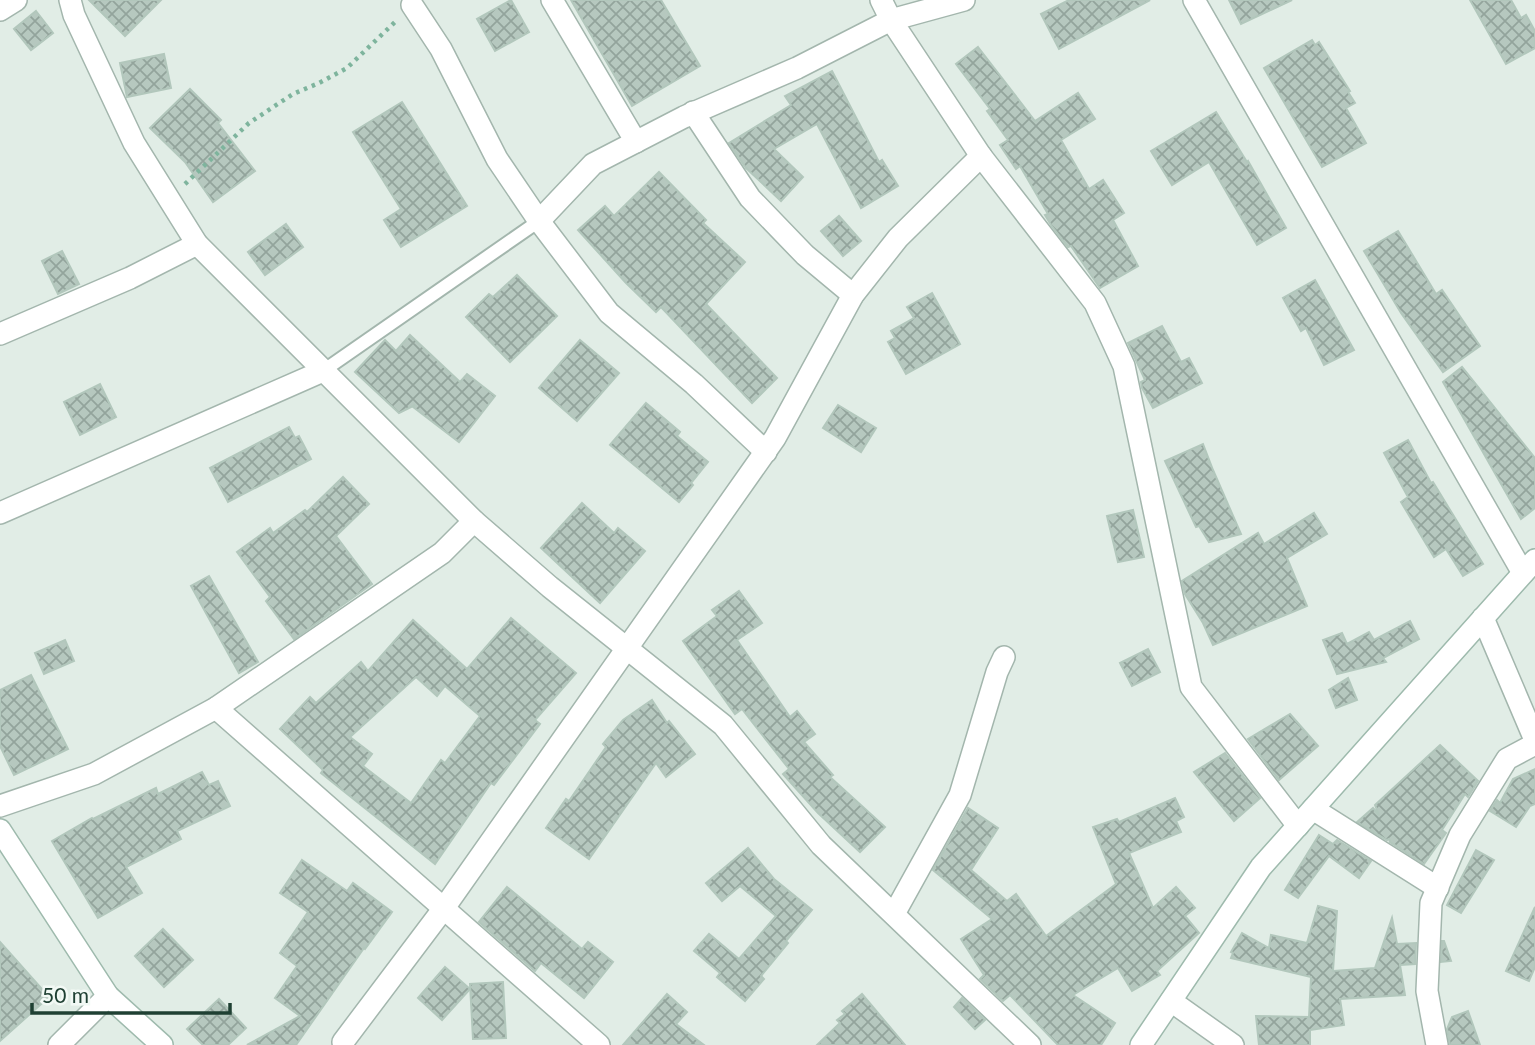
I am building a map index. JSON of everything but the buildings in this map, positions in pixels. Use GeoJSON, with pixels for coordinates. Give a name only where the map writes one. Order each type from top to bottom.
{"type":"FeatureCollection","features":[{"type":"Feature","properties":{"kind":"street"},"geometry":{"type":"LineString","coordinates":[[0,10],[16,0]]}},
{"type":"Feature","properties":{"kind":"street"},"geometry":{"type":"LineString","coordinates":[[70,0],[74,15],[134,143],[197,244],[474,521],[550,587],[723,725],[821,845],[1030,1045]]}},
{"type":"Feature","properties":{"kind":"street"},"geometry":{"type":"LineString","coordinates":[[552,0],[636,142]]}},
{"type":"Feature","properties":{"kind":"street"},"geometry":{"type":"LineString","coordinates":[[881,0],[891,20],[981,156],[1095,303],[1125,366],[1191,687],[1298,826]]}},
{"type":"Feature","properties":{"kind":"street"},"geometry":{"type":"LineString","coordinates":[[539,221],[593,164],[693,113],[797,68],[891,20],[964,0]]}},
{"type":"Feature","properties":{"kind":"street"},"geometry":{"type":"LineString","coordinates":[[1141,1045],[1261,867],[1529,566],[1194,0]]}},
{"type":"Feature","properties":{"kind":"street"},"geometry":{"type":"LineString","coordinates":[[415,2],[496,159],[609,313],[694,384],[766,452]]}},
{"type":"Feature","properties":{"kind":"street"},"geometry":{"type":"LineString","coordinates":[[693,113],[750,198],[805,255],[853,295]]}},
{"type":"Feature","properties":{"kind":"street"},"geometry":{"type":"LineString","coordinates":[[343,1042],[444,908],[766,452],[853,295],[898,237],[981,156]]}},
{"type":"Feature","properties":{"kind":"street"},"geometry":{"type":"LineString","coordinates":[[0,334],[130,278],[197,244]]}},
{"type":"Feature","properties":{"kind":"street"},"geometry":{"type":"LineString","coordinates":[[0,513],[323,371]]}},
{"type":"Feature","properties":{"kind":"street"},"geometry":{"type":"LineString","coordinates":[[0,806],[94,774],[216,708],[442,553],[474,521]]}},
{"type":"Feature","properties":{"kind":"street"},"geometry":{"type":"LineString","coordinates":[[1437,1045],[1427,991],[1431,903],[1460,835],[1507,759],[1535,742],[1483,618]]}},
{"type":"Feature","properties":{"kind":"street"},"geometry":{"type":"LineString","coordinates":[[894,914],[960,795],[997,672],[1004,657]]}},
{"type":"Feature","properties":{"kind":"street"},"geometry":{"type":"LineString","coordinates":[[216,708],[599,1045]]}},
{"type":"Feature","properties":{"kind":"street"},"geometry":{"type":"LineString","coordinates":[[1313,809],[1438,888]]}},
{"type":"Feature","properties":{"kind":"street"},"geometry":{"type":"LineString","coordinates":[[0,830],[108,996],[162,1045]]}},
{"type":"Feature","properties":{"kind":"street"},"geometry":{"type":"LineString","coordinates":[[59,1045],[108,996]]}},
{"type":"Feature","properties":{"kind":"street"},"geometry":{"type":"LineString","coordinates":[[1171,1001],[1233,1045]]}},
{"type":"Feature","properties":{"kind":"lane"},"geometry":{"type":"LineString","coordinates":[[323,371],[539,221]]}},
{"type":"Feature","properties":{"kind":"path"},"geometry":{"type":"LineString","coordinates":[[170,200],[249,124],[293,94],[346,68],[415,2]]}}]}
